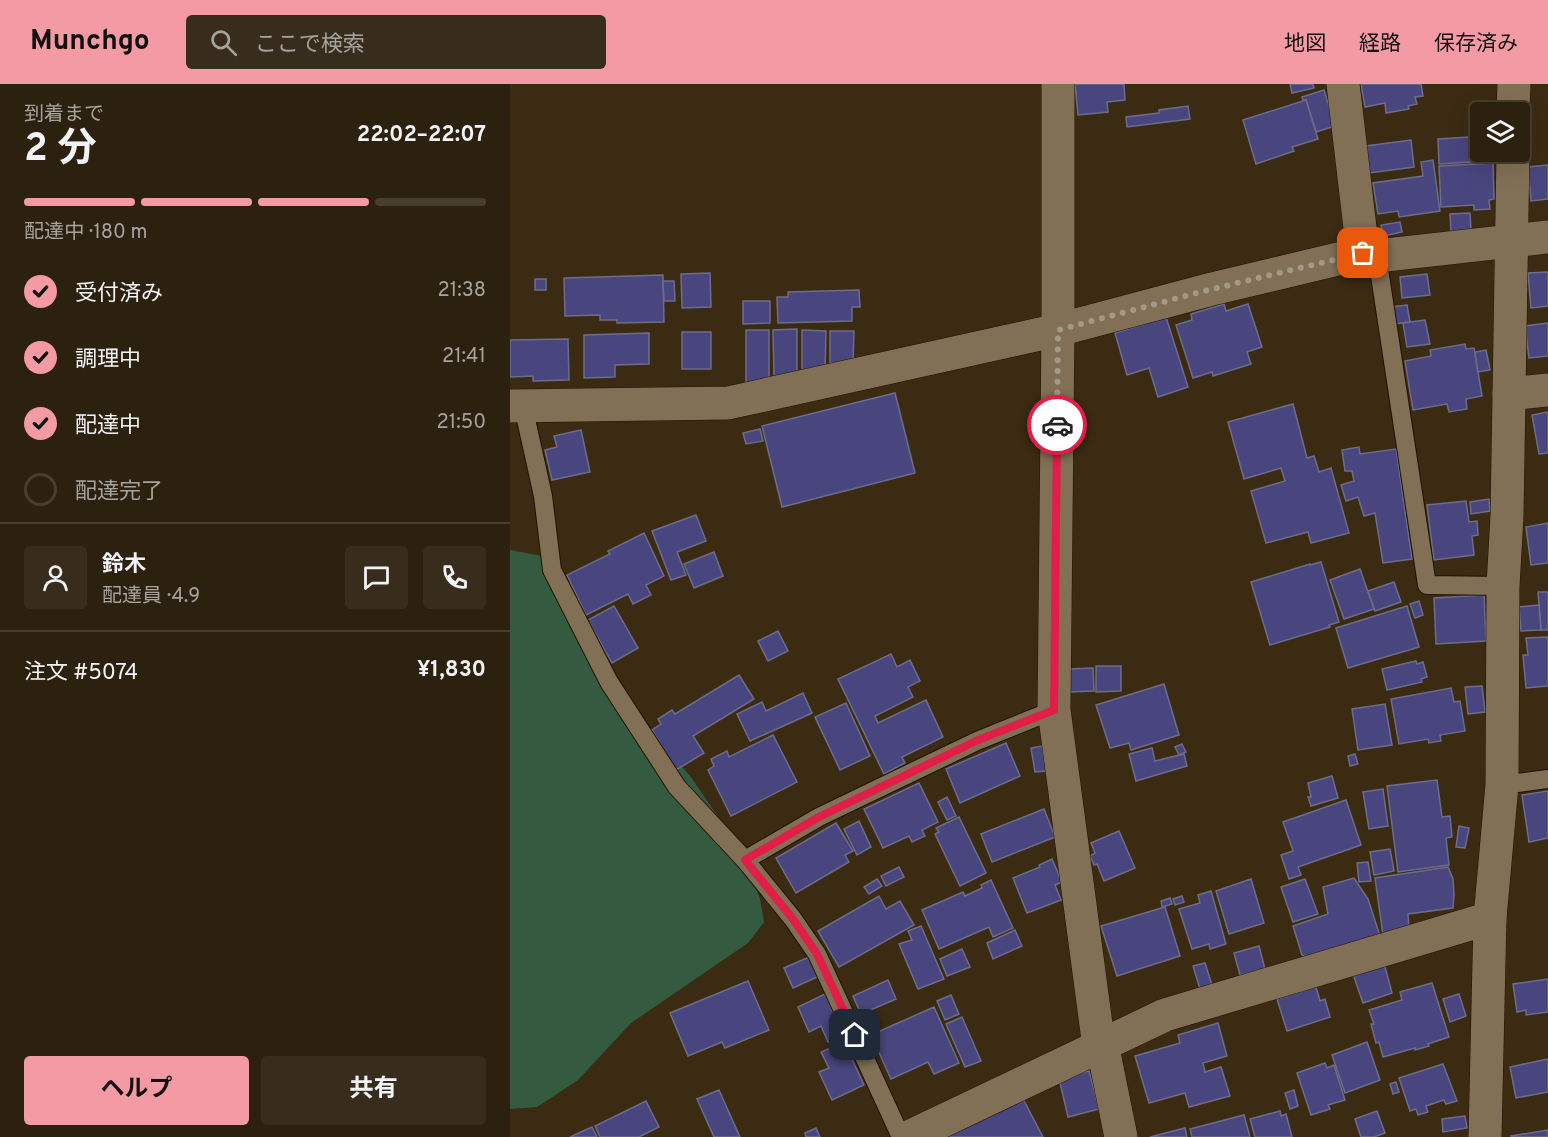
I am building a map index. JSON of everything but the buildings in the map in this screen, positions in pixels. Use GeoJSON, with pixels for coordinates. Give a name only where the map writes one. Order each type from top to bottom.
{"type":"FeatureCollection","features":[{"type":"Feature","properties":{"kind":"street"},"geometry":{"type":"LineString","coordinates":[[1058,84],[1054,710],[1099,1047],[1105,1058],[1121,1137]]}},
{"type":"Feature","properties":{"kind":"street"},"geometry":{"type":"LineString","coordinates":[[1343,84],[1370,254]]}},
{"type":"Feature","properties":{"kind":"street"},"geometry":{"type":"LineString","coordinates":[[1513,102],[1514,84]]}},
{"type":"Feature","properties":{"kind":"street"},"geometry":{"type":"LineString","coordinates":[[1485,1137],[1490,918],[1502,785],[1503,586],[1507,516],[1513,162]]}},
{"type":"Feature","properties":{"kind":"street"},"geometry":{"type":"LineString","coordinates":[[516,406],[728,403],[1058,330],[1212,289],[1370,254],[1548,237]]}},
{"type":"Feature","properties":{"kind":"street"},"geometry":{"type":"LineString","coordinates":[[1509,394],[1548,390]]}},
{"type":"Feature","properties":{"kind":"street"},"geometry":{"type":"LineString","coordinates":[[909,1137],[1165,1015],[1490,918]]}},
{"type":"Feature","properties":{"kind":"lane"},"geometry":{"type":"LineString","coordinates":[[1370,254],[1427,585],[1503,586]]}},
{"type":"Feature","properties":{"kind":"lane"},"geometry":{"type":"LineString","coordinates":[[516,406],[543,496],[552,570],[609,682],[677,787],[745,860],[793,919],[817,954],[901,1137]]}},
{"type":"Feature","properties":{"kind":"lane"},"geometry":{"type":"LineString","coordinates":[[745,860],[819,817],[976,741],[1054,710]]}},
{"type":"Feature","properties":{"kind":"lane"},"geometry":{"type":"LineString","coordinates":[[1502,785],[1548,779]]}},
{"type":"Feature","properties":{"kind":"green space"},"geometry":{"type":"Polygon","coordinates":[[[510,550],[547,557],[624,702],[691,777],[744,855],[760,899],[764,922],[748,943],[631,1023],[578,1080],[537,1107],[510,1109],[510,550]]]}},
{"type":"Feature","properties":{"kind":"way so far"},"geometry":{"type":"LineString","coordinates":[[1057,425],[1058,330],[1212,289],[1363,253]]}},
{"type":"Feature","properties":{"kind":"route"},"geometry":{"type":"LineString","coordinates":[[855,1035],[817,954],[793,919],[745,860],[819,817],[976,741],[1054,710],[1057,425]]}}]}
